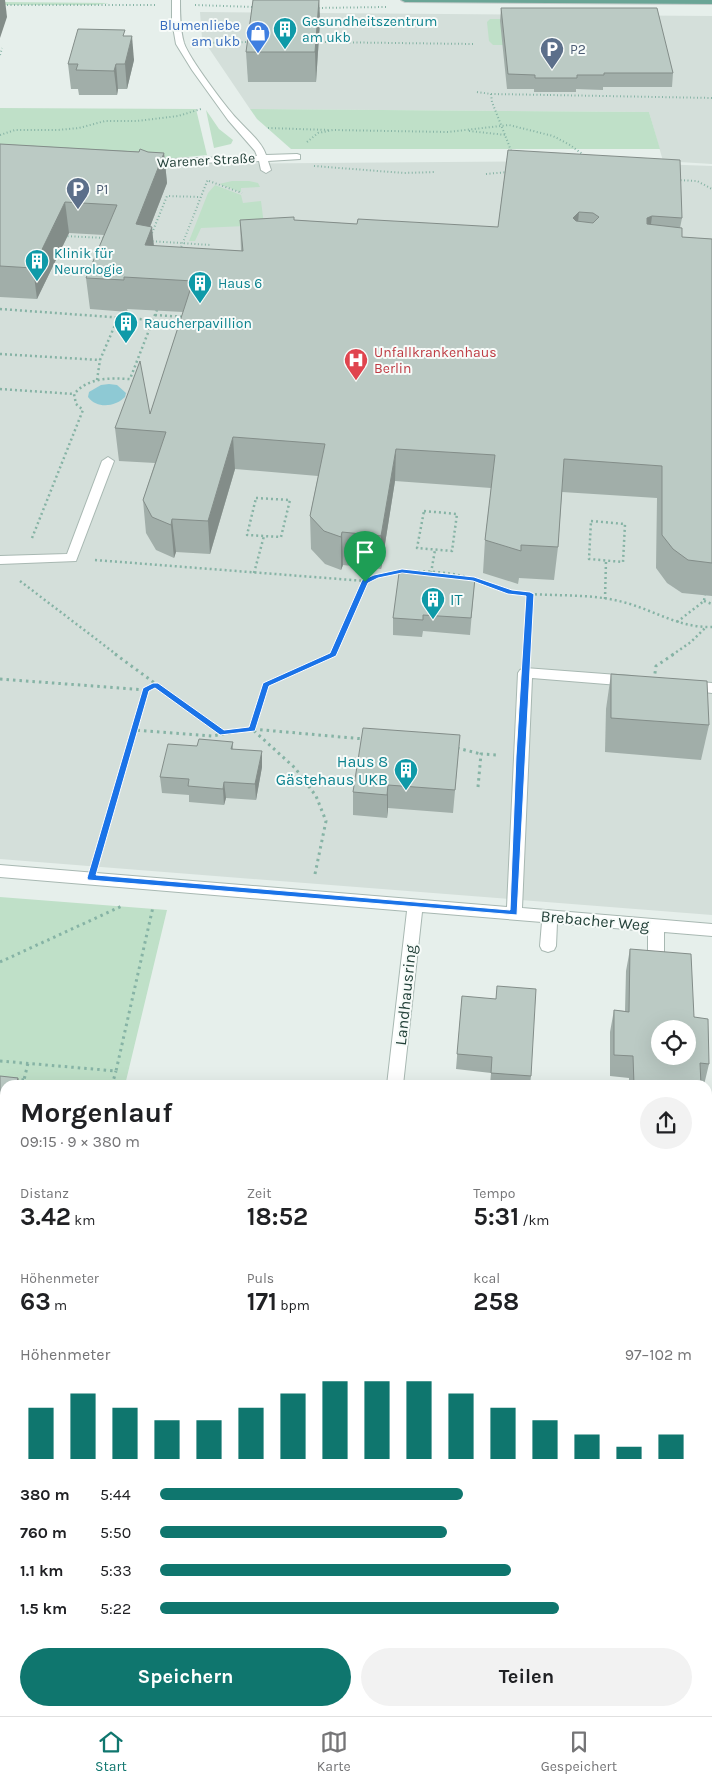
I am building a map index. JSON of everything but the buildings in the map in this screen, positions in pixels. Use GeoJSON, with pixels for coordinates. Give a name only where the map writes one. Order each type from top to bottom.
{"type":"FeatureCollection","features":[{"type":"Feature","properties":{"kind":"main road"},"geometry":{"type":"LineString","coordinates":[[405,0],[712,2]]}},
{"type":"Feature","properties":{"kind":"street","name":"Warener Straße"},"geometry":{"type":"LineString","coordinates":[[176,0],[176,21],[180,44],[196,70],[231,118],[247,133],[260,150],[264,165]]}},
{"type":"Feature","properties":{"kind":"street","name":"Warener Straße"},"geometry":{"type":"LineString","coordinates":[[137,163],[213,159],[264,165],[297,158]]}},
{"type":"Feature","properties":{"kind":"street"},"geometry":{"type":"LineString","coordinates":[[0,560],[72,558],[108,461]]}},
{"type":"Feature","properties":{"kind":"street"},"geometry":{"type":"LineString","coordinates":[[514,913],[525,672],[654,683]]}},
{"type":"Feature","properties":{"kind":"street"},"geometry":{"type":"LineString","coordinates":[[673,684],[712,688]]}},
{"type":"Feature","properties":{"kind":"street","name":"Brebacher Weg"},"geometry":{"type":"LineString","coordinates":[[0,871],[712,930]]}},
{"type":"Feature","properties":{"kind":"street","name":"Landhausring"},"geometry":{"type":"LineString","coordinates":[[396,1080],[415,905]]}},
{"type":"Feature","properties":{"kind":"street"},"geometry":{"type":"LineString","coordinates":[[548,946],[550,916]]}},
{"type":"Feature","properties":{"kind":"street"},"geometry":{"type":"LineString","coordinates":[[656,925],[656,959]]}},
{"type":"Feature","properties":{"kind":"path"},"geometry":{"type":"LineString","coordinates":[[0,5],[125,4]]}},
{"type":"Feature","properties":{"kind":"path"},"geometry":{"type":"LineString","coordinates":[[200,42],[252,42]]}},
{"type":"Feature","properties":{"kind":"path"},"geometry":{"type":"LineString","coordinates":[[318,42],[473,44]]}},
{"type":"Feature","properties":{"kind":"path"},"geometry":{"type":"LineString","coordinates":[[0,55],[2,48]]}},
{"type":"Feature","properties":{"kind":"path"},"geometry":{"type":"LineString","coordinates":[[633,96],[638,91]]}},
{"type":"Feature","properties":{"kind":"path"},"geometry":{"type":"LineString","coordinates":[[477,92],[491,94],[712,98]]}},
{"type":"Feature","properties":{"kind":"path"},"geometry":{"type":"LineString","coordinates":[[491,94],[492,102],[513,156]]}},
{"type":"Feature","properties":{"kind":"path"},"geometry":{"type":"LineString","coordinates":[[0,135],[15,130],[58,130],[79,128],[105,121],[178,116],[202,109]]}},
{"type":"Feature","properties":{"kind":"path"},"geometry":{"type":"LineString","coordinates":[[466,131],[502,124],[516,126],[577,148],[585,156]]}},
{"type":"Feature","properties":{"kind":"path"},"geometry":{"type":"LineString","coordinates":[[265,128],[399,132],[466,131],[506,135]]}},
{"type":"Feature","properties":{"kind":"path"},"geometry":{"type":"LineString","coordinates":[[305,146],[310,138],[319,133],[335,130]]}},
{"type":"Feature","properties":{"kind":"path"},"geometry":{"type":"LineString","coordinates":[[177,258],[214,164],[213,159]]}},
{"type":"Feature","properties":{"kind":"path"},"geometry":{"type":"LineString","coordinates":[[264,165],[306,165],[404,173],[436,172]]}},
{"type":"Feature","properties":{"kind":"path"},"geometry":{"type":"LineString","coordinates":[[486,174],[510,172]]}},
{"type":"Feature","properties":{"kind":"path"},"geometry":{"type":"LineString","coordinates":[[207,180],[242,193]]}},
{"type":"Feature","properties":{"kind":"path"},"geometry":{"type":"LineString","coordinates":[[677,180],[697,181],[712,189]]}},
{"type":"Feature","properties":{"kind":"path"},"geometry":{"type":"LineString","coordinates":[[200,198],[167,196],[148,241],[211,245]]}},
{"type":"Feature","properties":{"kind":"path"},"geometry":{"type":"LineString","coordinates":[[63,236],[109,238]]}},
{"type":"Feature","properties":{"kind":"path"},"geometry":{"type":"LineString","coordinates":[[0,389],[74,394],[83,385],[97,380],[130,380],[162,300]]}},
{"type":"Feature","properties":{"kind":"path"},"geometry":{"type":"LineString","coordinates":[[0,309],[55,312],[88,317],[153,320]]}},
{"type":"Feature","properties":{"kind":"path"},"geometry":{"type":"LineString","coordinates":[[155,315],[193,317]]}},
{"type":"Feature","properties":{"kind":"path"},"geometry":{"type":"LineString","coordinates":[[97,380],[100,360],[118,318]]}},
{"type":"Feature","properties":{"kind":"path"},"geometry":{"type":"LineString","coordinates":[[0,354],[100,360]]}},
{"type":"Feature","properties":{"kind":"path"},"geometry":{"type":"LineString","coordinates":[[23,560],[83,410],[76,404],[74,394]]}},
{"type":"Feature","properties":{"kind":"path"},"geometry":{"type":"LineString","coordinates":[[256,498],[290,500],[281,538],[264,536],[247,535],[256,498]]}},
{"type":"Feature","properties":{"kind":"path"},"geometry":{"type":"LineString","coordinates":[[424,511],[457,514],[452,551],[435,550],[417,548],[424,511]]}},
{"type":"Feature","properties":{"kind":"path"},"geometry":{"type":"LineString","coordinates":[[591,522],[625,524],[623,562],[606,561],[589,559],[591,522]]}},
{"type":"Feature","properties":{"kind":"path"},"geometry":{"type":"LineString","coordinates":[[254,572],[264,536]]}},
{"type":"Feature","properties":{"kind":"path"},"geometry":{"type":"LineString","coordinates":[[431,573],[435,550]]}},
{"type":"Feature","properties":{"kind":"path"},"geometry":{"type":"LineString","coordinates":[[72,558],[365,582],[376,576],[402,571],[431,573],[467,578],[511,592],[623,602],[677,622],[706,628],[712,627]]}},
{"type":"Feature","properties":{"kind":"path"},"geometry":{"type":"LineString","coordinates":[[605,599],[606,561]]}},
{"type":"Feature","properties":{"kind":"path"},"geometry":{"type":"LineString","coordinates":[[15,578],[156,685],[223,733]]}},
{"type":"Feature","properties":{"kind":"path"},"geometry":{"type":"LineString","coordinates":[[252,729],[266,685],[333,655],[365,582]]}},
{"type":"Feature","properties":{"kind":"path"},"geometry":{"type":"LineString","coordinates":[[704,592],[704,601]]}},
{"type":"Feature","properties":{"kind":"path"},"geometry":{"type":"LineString","coordinates":[[525,672],[530,594]]}},
{"type":"Feature","properties":{"kind":"path"},"geometry":{"type":"LineString","coordinates":[[677,622],[704,601]]}},
{"type":"Feature","properties":{"kind":"path"},"geometry":{"type":"LineString","coordinates":[[704,601],[712,604]]}},
{"type":"Feature","properties":{"kind":"path"},"geometry":{"type":"LineString","coordinates":[[654,683],[656,666],[691,642],[706,628]]}},
{"type":"Feature","properties":{"kind":"path"},"geometry":{"type":"LineString","coordinates":[[0,679],[146,690],[156,685]]}},
{"type":"Feature","properties":{"kind":"path"},"geometry":{"type":"LineString","coordinates":[[91,878],[146,690]]}},
{"type":"Feature","properties":{"kind":"path"},"geometry":{"type":"LineString","coordinates":[[252,729],[295,768],[316,796],[326,821],[310,896]]}},
{"type":"Feature","properties":{"kind":"path"},"geometry":{"type":"LineString","coordinates":[[133,730],[212,736],[252,729],[367,740]]}},
{"type":"Feature","properties":{"kind":"path"},"geometry":{"type":"LineString","coordinates":[[453,748],[480,754],[520,756]]}},
{"type":"Feature","properties":{"kind":"path"},"geometry":{"type":"LineString","coordinates":[[478,787],[480,754]]}},
{"type":"Feature","properties":{"kind":"path"},"geometry":{"type":"LineString","coordinates":[[0,962],[129,903]]}},
{"type":"Feature","properties":{"kind":"path"},"geometry":{"type":"LineString","coordinates":[[113,1080],[153,904]]}},
{"type":"Feature","properties":{"kind":"path"},"geometry":{"type":"LineString","coordinates":[[0,1061],[116,1071]]}},
{"type":"Feature","properties":{"kind":"path"},"geometry":{"type":"LineString","coordinates":[[8,1079],[24,1080],[28,1063]]}},
{"type":"Feature","properties":{"kind":"shaded area"},"geometry":{"type":"Polygon","coordinates":[[[200,12],[712,16],[712,164],[663,161],[649,112],[250,109],[202,38],[200,12]]]}},
{"type":"Feature","properties":{"kind":"shaded area","name":"Unfallkrankenhaus Berlin"},"geometry":{"type":"Polygon","coordinates":[[[0,157],[82,167],[182,164],[573,161],[712,166],[712,915],[0,859],[0,157]]]}},
{"type":"Feature","properties":{"kind":"green space"},"geometry":{"type":"Polygon","coordinates":[[[0,2],[109,3],[96,5],[0,5],[0,2]]]}},
{"type":"Feature","properties":{"kind":"green space"},"geometry":{"type":"Polygon","coordinates":[[[490,19],[523,19],[503,45],[493,45],[489,41],[487,22],[490,19]]]}},
{"type":"Feature","properties":{"kind":"green space"},"geometry":{"type":"Polygon","coordinates":[[[0,108],[196,109],[207,155],[156,160],[0,157],[0,108]]]}},
{"type":"Feature","properties":{"kind":"green space"},"geometry":{"type":"Polygon","coordinates":[[[250,109],[649,112],[660,149],[291,149],[257,119],[250,109]]]}},
{"type":"Feature","properties":{"kind":"green space"},"geometry":{"type":"Polygon","coordinates":[[[206,110],[219,129],[233,140],[231,144],[214,148],[206,110]]]}},
{"type":"Feature","properties":{"kind":"green space"},"geometry":{"type":"Polygon","coordinates":[[[232,181],[249,181],[258,183],[260,187],[241,188],[241,192],[219,184],[232,181]]]}},
{"type":"Feature","properties":{"kind":"green space"},"geometry":{"type":"Polygon","coordinates":[[[215,185],[241,195],[243,203],[261,201],[264,225],[201,228],[195,241],[189,241],[208,193],[215,185]]]}},
{"type":"Feature","properties":{"kind":"green space"},"geometry":{"type":"Polygon","coordinates":[[[0,897],[167,910],[126,1080],[0,1080],[0,897]]]}},
{"type":"Feature","properties":{"kind":"water"},"geometry":{"type":"Polygon","coordinates":[[[101,385],[117,385],[126,393],[125,397],[111,405],[101,405],[88,397],[89,392],[101,385]]]}},
{"type":"Feature","properties":{"kind":"place","name":"Gesundheitszentrum am ukb"},"geometry":{"type":"Point","coordinates":[285,50]}},
{"type":"Feature","properties":{"kind":"place","name":"Blumenliebe am ukb"},"geometry":{"type":"Point","coordinates":[258,54]}},
{"type":"Feature","properties":{"kind":"place","name":"P2"},"geometry":{"type":"Point","coordinates":[552,70]}},
{"type":"Feature","properties":{"kind":"place","name":"P1"},"geometry":{"type":"Point","coordinates":[78,210]}},
{"type":"Feature","properties":{"kind":"place","name":"Klinik für Neurologie"},"geometry":{"type":"Point","coordinates":[37,282]}},
{"type":"Feature","properties":{"kind":"place","name":"Haus 6"},"geometry":{"type":"Point","coordinates":[200,304]}},
{"type":"Feature","properties":{"kind":"place","name":"Raucherpavillion"},"geometry":{"type":"Point","coordinates":[126,344]}},
{"type":"Feature","properties":{"kind":"place","name":"Unfallkrankenhaus Berlin"},"geometry":{"type":"Point","coordinates":[356,381]}},
{"type":"Feature","properties":{"kind":"place","name":"IT"},"geometry":{"type":"Point","coordinates":[433,620]}},
{"type":"Feature","properties":{"kind":"place","name":"Haus 8 Gästehaus UKB"},"geometry":{"type":"Point","coordinates":[406,791]}},
{"type":"Feature","properties":{"kind":"route"},"geometry":{"type":"LineString","coordinates":[[402,571],[431,573],[474,579],[511,592],[530,594],[520,756],[514,913],[91,878],[146,690],[156,685],[223,733],[252,729],[266,685],[333,655],[365,582],[376,576],[402,571]]}}]}
